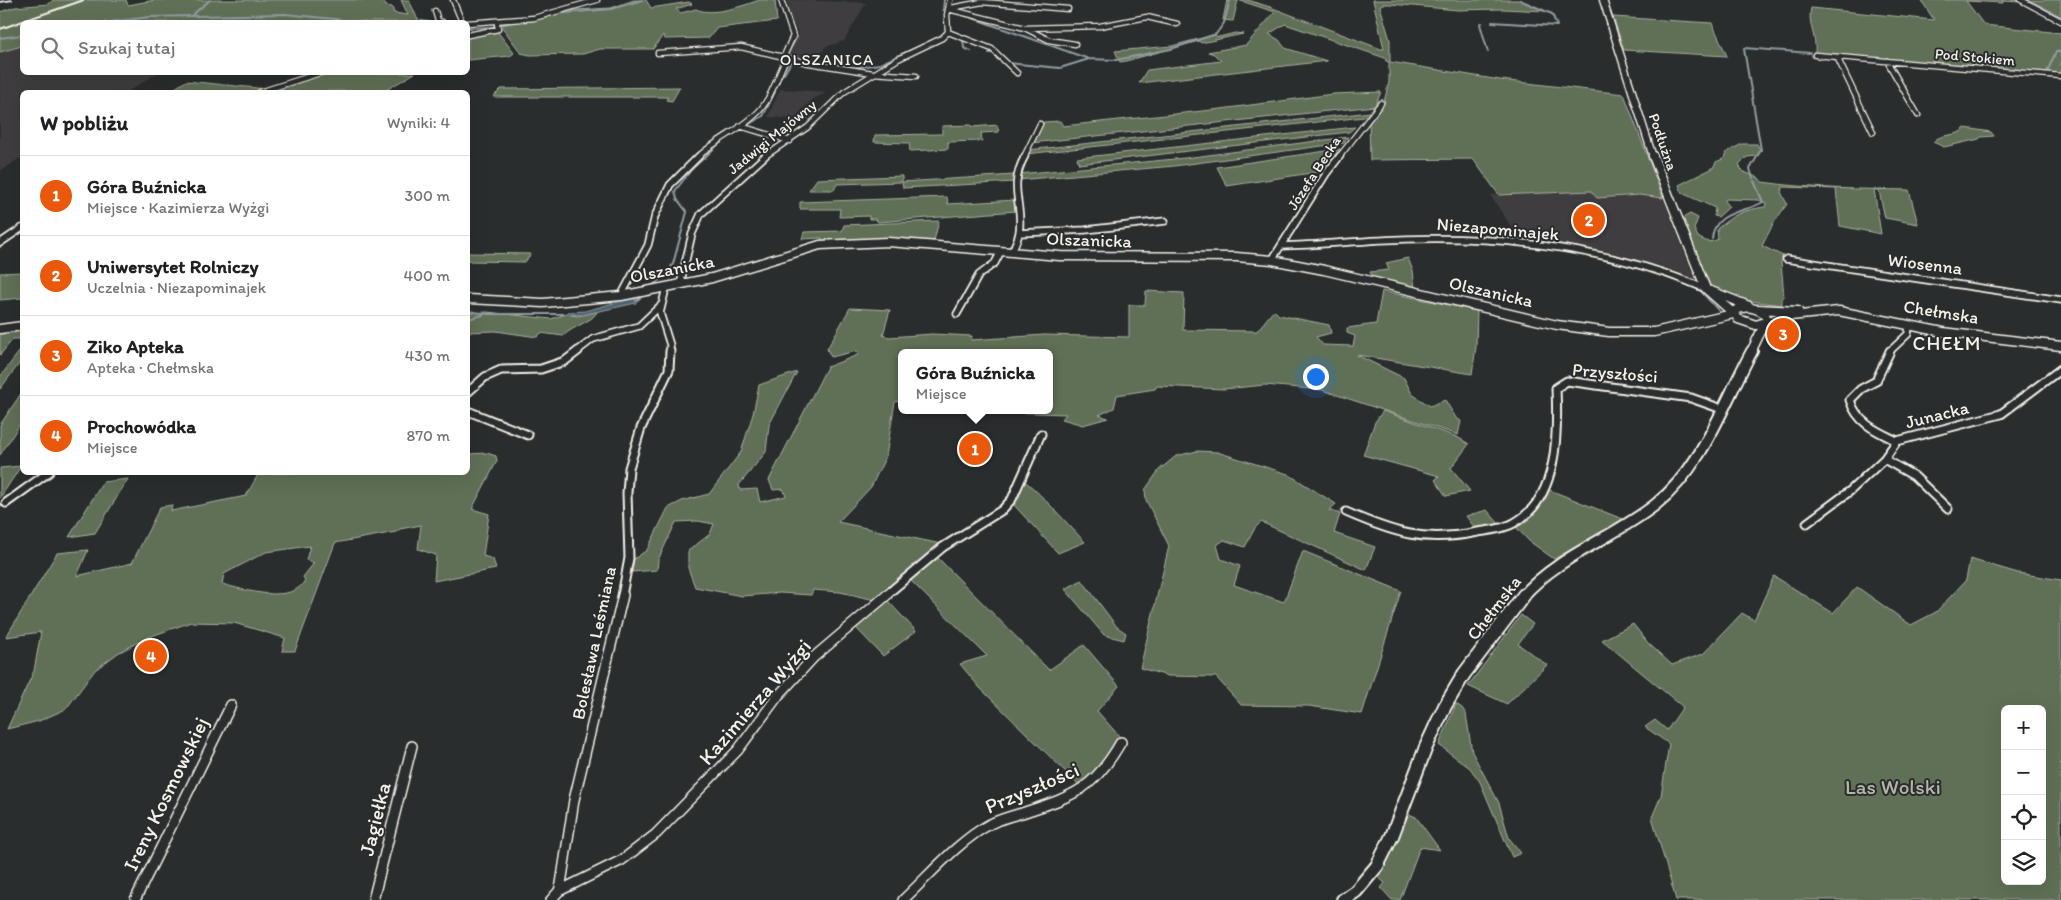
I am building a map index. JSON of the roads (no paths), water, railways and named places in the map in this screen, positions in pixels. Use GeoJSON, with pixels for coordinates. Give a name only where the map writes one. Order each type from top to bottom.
{"type":"FeatureCollection","features":[{"type":"Feature","properties":{"kind":"street"},"geometry":{"type":"LineString","coordinates":[[453,0],[461,20]]}},
{"type":"Feature","properties":{"kind":"street"},"geometry":{"type":"LineString","coordinates":[[470,23],[498,23],[575,8],[597,0]]}},
{"type":"Feature","properties":{"kind":"street"},"geometry":{"type":"LineString","coordinates":[[621,296],[648,245],[655,216],[670,185],[708,147],[740,126],[763,107],[786,59],[784,56],[793,36],[781,0]]}},
{"type":"Feature","properties":{"kind":"street"},"geometry":{"type":"LineString","coordinates":[[950,0],[948,32],[992,49],[1017,73]]}},
{"type":"Feature","properties":{"kind":"street","name":"Podłużna"},"geometry":{"type":"LineString","coordinates":[[1603,0],[1649,146],[1706,288],[1735,315]]}},
{"type":"Feature","properties":{"kind":"street"},"geometry":{"type":"LineString","coordinates":[[2021,0],[2061,21]]}},
{"type":"Feature","properties":{"kind":"street"},"geometry":{"type":"LineString","coordinates":[[948,9],[982,2],[1068,9]]}},
{"type":"Feature","properties":{"kind":"street"},"geometry":{"type":"LineString","coordinates":[[948,9],[1025,28],[1049,40],[1076,44]]}},
{"type":"Feature","properties":{"kind":"street"},"geometry":{"type":"LineString","coordinates":[[435,10],[438,20]]}},
{"type":"Feature","properties":{"kind":"street"},"geometry":{"type":"LineString","coordinates":[[1025,28],[1100,26],[1145,17],[1178,24]]}},
{"type":"Feature","properties":{"kind":"street"},"geometry":{"type":"LineString","coordinates":[[470,35],[498,29],[498,23]]}},
{"type":"Feature","properties":{"kind":"street","name":"Jadwigi Majówny"},"geometry":{"type":"LineString","coordinates":[[680,286],[692,234],[702,214],[766,155],[790,141],[808,127],[844,92],[872,73],[937,42],[948,32]]}},
{"type":"Feature","properties":{"kind":"street"},"geometry":{"type":"LineString","coordinates":[[658,52],[742,47],[786,59],[872,73],[916,76]]}},
{"type":"Feature","properties":{"kind":"street","name":"Pod Stokiem"},"geometry":{"type":"LineString","coordinates":[[1815,55],[2061,76]]}},
{"type":"Feature","properties":{"kind":"street"},"geometry":{"type":"LineString","coordinates":[[1837,57],[1873,132]]}},
{"type":"Feature","properties":{"kind":"street"},"geometry":{"type":"LineString","coordinates":[[1887,61],[1918,115]]}},
{"type":"Feature","properties":{"kind":"street"},"geometry":{"type":"LineString","coordinates":[[266,90],[314,75]]}},
{"type":"Feature","properties":{"kind":"street","name":"Józefa Becka"},"geometry":{"type":"LineString","coordinates":[[1272,260],[1336,161],[1381,103]]}},
{"type":"Feature","properties":{"kind":"street"},"geometry":{"type":"LineString","coordinates":[[1012,252],[1018,233],[1018,206],[1015,191],[1019,166],[1040,124]]}},
{"type":"Feature","properties":{"kind":"street"},"geometry":{"type":"LineString","coordinates":[[740,126],[790,141]]}},
{"type":"Feature","properties":{"kind":"street"},"geometry":{"type":"LineString","coordinates":[[776,137],[777,148]]}},
{"type":"Feature","properties":{"kind":"street"},"geometry":{"type":"LineString","coordinates":[[1018,233],[1085,230],[1165,221]]}},
{"type":"Feature","properties":{"kind":"street"},"geometry":{"type":"LineString","coordinates":[[0,243],[20,229]]}},
{"type":"Feature","properties":{"kind":"street","name":"Niezapominajek"},"geometry":{"type":"LineString","coordinates":[[1281,246],[1431,238],[1530,244],[1656,267],[1706,288]]}},
{"type":"Feature","properties":{"kind":"street","name":"Olszanicka"},"geometry":{"type":"LineString","coordinates":[[470,300],[543,303],[621,296],[680,286],[726,275],[796,251],[836,243],[897,242],[1082,257],[1236,257],[1272,260],[1590,330],[1625,333],[1654,332],[1735,315]]}},
{"type":"Feature","properties":{"kind":"street"},"geometry":{"type":"LineString","coordinates":[[957,314],[979,275],[995,263],[1001,251]]}},
{"type":"Feature","properties":{"kind":"street","name":"Wiosenna"},"geometry":{"type":"LineString","coordinates":[[1786,259],[1896,276],[1966,284],[2061,300]]}},
{"type":"Feature","properties":{"kind":"street"},"geometry":{"type":"LineString","coordinates":[[470,390],[484,377],[501,370],[551,367],[573,357],[593,339],[636,327],[644,322],[660,306],[666,288]]}},
{"type":"Feature","properties":{"kind":"street"},"geometry":{"type":"LineString","coordinates":[[1706,288],[1765,314],[1766,322],[1748,323]]}},
{"type":"Feature","properties":{"kind":"street","name":"Bolesława Leśmiana"},"geometry":{"type":"LineString","coordinates":[[559,891],[574,800],[626,585],[629,558],[627,492],[632,453],[641,428],[669,370],[670,345],[660,314],[660,306]]}},
{"type":"Feature","properties":{"kind":"street"},"geometry":{"type":"LineString","coordinates":[[1754,308],[1739,308],[1735,315],[1755,327],[1761,335]]}},
{"type":"Feature","properties":{"kind":"street","name":"Chełmska"},"geometry":{"type":"LineString","coordinates":[[1754,308],[1854,313],[1943,332],[2061,346]]}},
{"type":"Feature","properties":{"kind":"street","name":"Chełmska"},"geometry":{"type":"LineString","coordinates":[[1343,900],[1352,895],[1366,881],[1379,863],[1426,746],[1449,698],[1460,680],[1526,592],[1542,578],[1563,564],[1622,530],[1670,492],[1690,468],[1761,335],[1766,322],[1816,312]]}},
{"type":"Feature","properties":{"kind":"street"},"geometry":{"type":"LineString","coordinates":[[0,329],[20,326]]}},
{"type":"Feature","properties":{"kind":"street"},"geometry":{"type":"LineString","coordinates":[[1897,441],[1860,420],[1852,412],[1850,400],[1861,389],[1876,381],[1884,359],[1892,347],[1908,334],[1909,326]]}},
{"type":"Feature","properties":{"kind":"street","name":"Junacka"},"geometry":{"type":"LineString","coordinates":[[1807,523],[1846,495],[1884,459],[1897,441],[2001,414],[2061,369]]}},
{"type":"Feature","properties":{"kind":"street","name":"Przyszłości"},"geometry":{"type":"LineString","coordinates":[[1346,512],[1397,533],[1424,537],[1463,536],[1517,521],[1538,498],[1546,482],[1554,459],[1556,388],[1567,381],[1691,398],[1722,409]]}},
{"type":"Feature","properties":{"kind":"street"},"geometry":{"type":"LineString","coordinates":[[470,412],[528,435]]}},
{"type":"Feature","properties":{"kind":"street","name":"Kazimierza Wyżgi"},"geometry":{"type":"LineString","coordinates":[[559,891],[622,860],[656,834],[705,786],[738,750],[778,696],[814,657],[943,547],[1002,510],[1012,499],[1041,434]]}},
{"type":"Feature","properties":{"kind":"street"},"geometry":{"type":"LineString","coordinates":[[1884,459],[1914,476],[1948,509]]}},
{"type":"Feature","properties":{"kind":"street"},"geometry":{"type":"LineString","coordinates":[[6,503],[45,475]]}},
{"type":"Feature","properties":{"kind":"street","name":"Ireny Kosmowskiej"},"geometry":{"type":"LineString","coordinates":[[135,900],[231,705]]}},
{"type":"Feature","properties":{"kind":"street","name":"Przyszłości"},"geometry":{"type":"LineString","coordinates":[[903,900],[955,852],[989,825],[1076,794],[1097,780],[1110,763],[1121,742]]}},
{"type":"Feature","properties":{"kind":"street","name":"Jagiełka"},"geometry":{"type":"LineString","coordinates":[[373,900],[412,746]]}},
{"type":"Feature","properties":{"kind":"street"},"geometry":{"type":"LineString","coordinates":[[551,900],[559,891]]}},
{"type":"Feature","properties":{"kind":"water"},"geometry":{"type":"Polygon","coordinates":[[[632,298],[636,300],[636,303],[582,315],[566,314],[568,312],[585,311],[632,298]]]}},
{"type":"Feature","properties":{"kind":"waterway"},"geometry":{"type":"LineString","coordinates":[[192,15],[210,0]]}},
{"type":"Feature","properties":{"kind":"waterway"},"geometry":{"type":"LineString","coordinates":[[554,14],[611,9],[642,0]]}},
{"type":"Feature","properties":{"kind":"waterway"},"geometry":{"type":"LineString","coordinates":[[784,0],[791,24]]}},
{"type":"Feature","properties":{"kind":"waterway"},"geometry":{"type":"LineString","coordinates":[[943,10],[944,0]]}},
{"type":"Feature","properties":{"kind":"waterway"},"geometry":{"type":"LineString","coordinates":[[1089,59],[1116,60],[1171,49],[1216,34],[1224,23],[1230,0]]}},
{"type":"Feature","properties":{"kind":"waterway"},"geometry":{"type":"LineString","coordinates":[[1492,22],[1557,26],[1552,14],[1520,0]]}},
{"type":"Feature","properties":{"kind":"waterway"},"geometry":{"type":"LineString","coordinates":[[2028,0],[2061,17]]}},
{"type":"Feature","properties":{"kind":"waterway"},"geometry":{"type":"LineString","coordinates":[[126,20],[150,17],[285,14],[344,20]]}},
{"type":"Feature","properties":{"kind":"waterway"},"geometry":{"type":"LineString","coordinates":[[964,15],[1089,59]]}},
{"type":"Feature","properties":{"kind":"waterway"},"geometry":{"type":"LineString","coordinates":[[501,25],[516,21]]}},
{"type":"Feature","properties":{"kind":"waterway"},"geometry":{"type":"LineString","coordinates":[[1482,23],[1480,24],[1488,52]]}},
{"type":"Feature","properties":{"kind":"waterway"},"geometry":{"type":"LineString","coordinates":[[470,28],[495,27]]}},
{"type":"Feature","properties":{"kind":"waterway"},"geometry":{"type":"LineString","coordinates":[[787,54],[797,37],[792,27]]}},
{"type":"Feature","properties":{"kind":"waterway"},"geometry":{"type":"LineString","coordinates":[[0,38],[20,35]]}},
{"type":"Feature","properties":{"kind":"waterway"},"geometry":{"type":"LineString","coordinates":[[963,40],[964,48],[971,51]]}},
{"type":"Feature","properties":{"kind":"waterway"},"geometry":{"type":"LineString","coordinates":[[852,68],[880,64],[924,44]]}},
{"type":"Feature","properties":{"kind":"waterway"},"geometry":{"type":"LineString","coordinates":[[1744,48],[1810,53]]}},
{"type":"Feature","properties":{"kind":"waterway"},"geometry":{"type":"LineString","coordinates":[[1744,49],[1761,150],[1750,169],[1753,178]]}},
{"type":"Feature","properties":{"kind":"waterway"},"geometry":{"type":"LineString","coordinates":[[2046,74],[2056,52],[2061,52]]}},
{"type":"Feature","properties":{"kind":"waterway"},"geometry":{"type":"LineString","coordinates":[[996,58],[1000,61]]}},
{"type":"Feature","properties":{"kind":"waterway"},"geometry":{"type":"LineString","coordinates":[[1008,63],[1060,68],[1089,59]]}},
{"type":"Feature","properties":{"kind":"waterway"},"geometry":{"type":"LineString","coordinates":[[784,74],[791,62]]}},
{"type":"Feature","properties":{"kind":"waterway"},"geometry":{"type":"LineString","coordinates":[[746,126],[763,116],[775,92]]}},
{"type":"Feature","properties":{"kind":"waterway"},"geometry":{"type":"LineString","coordinates":[[649,288],[667,274],[673,264],[687,212],[677,199],[675,191],[691,170],[722,141]]}},
{"type":"Feature","properties":{"kind":"waterway"},"geometry":{"type":"LineString","coordinates":[[1712,239],[1714,230],[1724,217],[1763,202],[1754,181]]}},
{"type":"Feature","properties":{"kind":"waterway"},"geometry":{"type":"LineString","coordinates":[[1696,277],[1698,282]]}},
{"type":"Feature","properties":{"kind":"waterway"},"geometry":{"type":"LineString","coordinates":[[1699,289],[1719,311]]}},
{"type":"Feature","properties":{"kind":"waterway"},"geometry":{"type":"LineString","coordinates":[[636,301],[645,294]]}},
{"type":"Feature","properties":{"kind":"waterway"},"geometry":{"type":"LineString","coordinates":[[470,311],[488,314],[566,314]]}},
{"type":"Feature","properties":{"kind":"waterway"},"geometry":{"type":"LineString","coordinates":[[470,318],[483,315]]}},
{"type":"Feature","properties":{"kind":"railway"},"geometry":{"type":"LineString","coordinates":[[0,2],[12,0]]}},
{"type":"Feature","properties":{"kind":"railway"},"geometry":{"type":"LineString","coordinates":[[26,20],[84,0]]}},
{"type":"Feature","properties":{"kind":"railway"},"geometry":{"type":"LineString","coordinates":[[0,29],[20,22]]}},
{"type":"Feature","properties":{"kind":"place","name":"Uniwersytet Rolniczy"},"geometry":{"type":"Point","coordinates":[1589,220]}},
{"type":"Feature","properties":{"kind":"place","name":"Ziko Apteka"},"geometry":{"type":"Point","coordinates":[1783,334]}},
{"type":"Feature","properties":{"kind":"place","name":"Góra Buźnicka"},"geometry":{"type":"Point","coordinates":[975,449]}},
{"type":"Feature","properties":{"kind":"place","name":"Prochowódka"},"geometry":{"type":"Point","coordinates":[151,656]}},
{"type":"Feature","properties":{"kind":"district","name":"OLSZANICA"},"geometry":{"type":"Point","coordinates":[827,59]}},
{"type":"Feature","properties":{"kind":"district","name":"CHEŁM"},"geometry":{"type":"Point","coordinates":[1947,343]}},
{"type":"Feature","properties":{"kind":"park label","name":"Las Wolski"},"geometry":{"type":"Point","coordinates":[1893,787]}}]}
